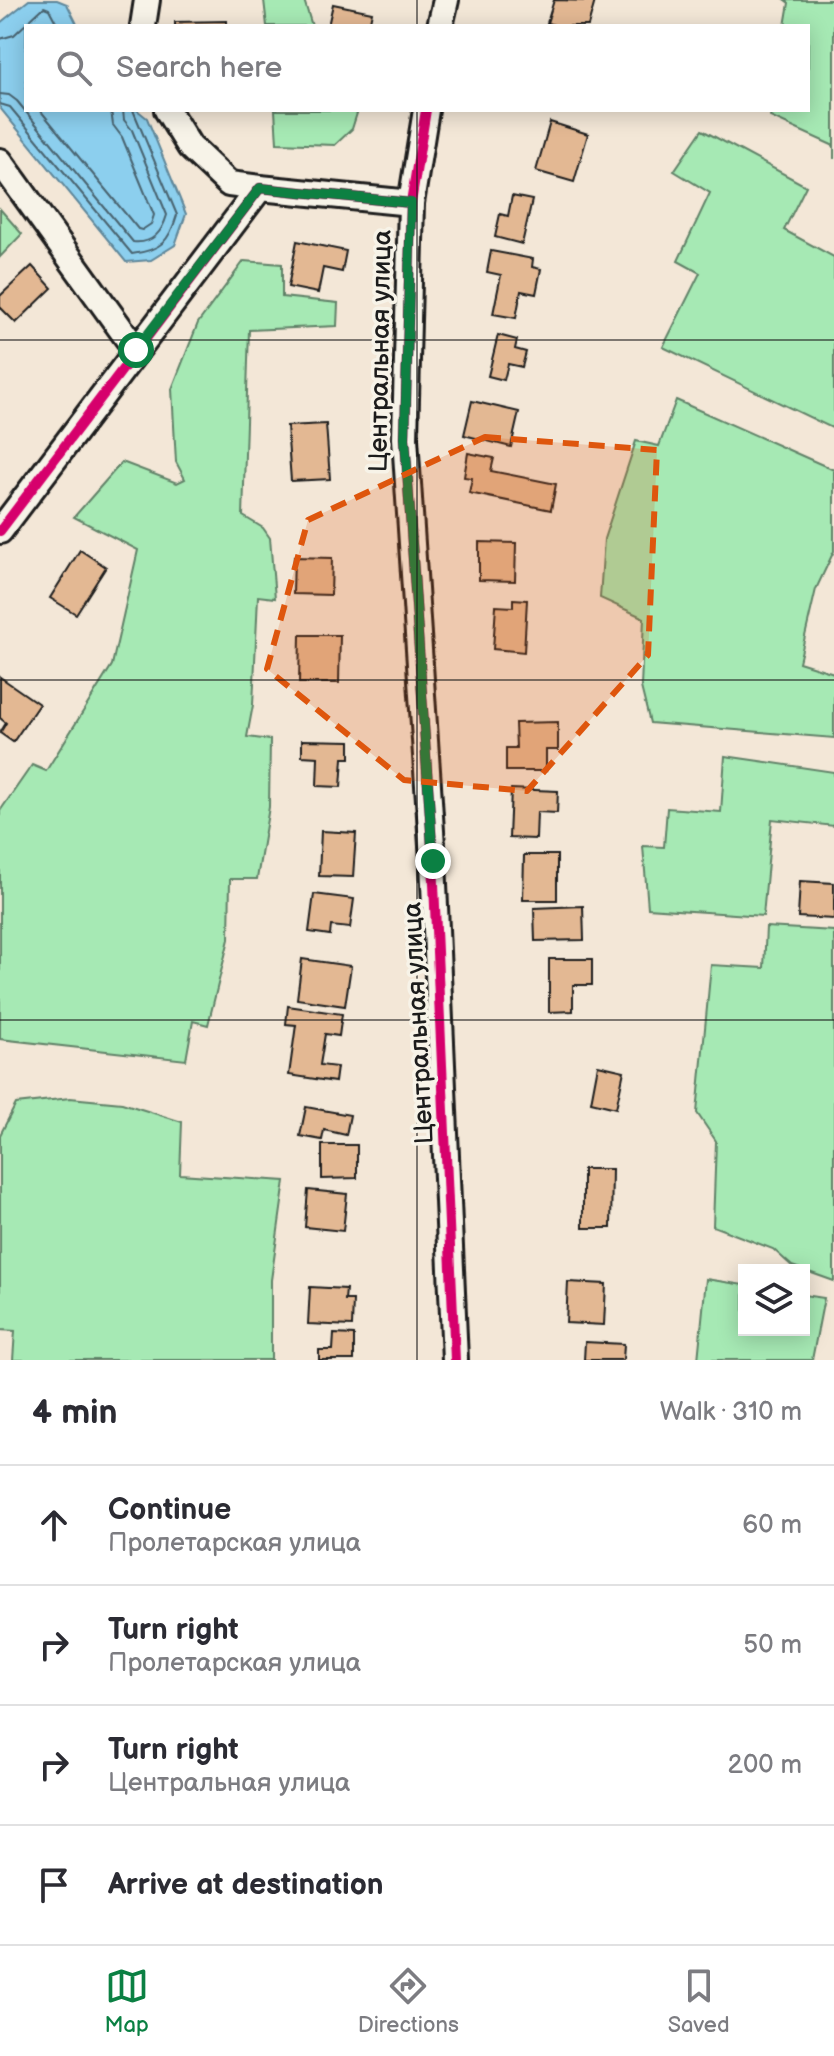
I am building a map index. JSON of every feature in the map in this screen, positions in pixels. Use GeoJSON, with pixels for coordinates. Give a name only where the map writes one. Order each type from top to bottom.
{"type":"FeatureCollection","features":[{"type":"Feature","properties":{"kind":"street"},"geometry":{"type":"LineString","coordinates":[[143,24],[147,0]]}},
{"type":"Feature","properties":{"kind":"street"},"geometry":{"type":"LineString","coordinates":[[440,24],[446,0]]}},
{"type":"Feature","properties":{"kind":"street"},"geometry":{"type":"LineString","coordinates":[[168,112],[190,147],[229,184],[411,203]]}},
{"type":"Feature","properties":{"kind":"street","name":"Центральная улица"},"geometry":{"type":"LineString","coordinates":[[426,112],[411,203],[405,438],[433,861],[455,1360]]}},
{"type":"Feature","properties":{"kind":"street"},"geometry":{"type":"LineString","coordinates":[[0,161],[136,350]]}},
{"type":"Feature","properties":{"kind":"street"},"geometry":{"type":"LineString","coordinates":[[0,531],[260,188]]}},
{"type":"Feature","properties":{"kind":"highlighted area"},"geometry":{"type":"Polygon","coordinates":[[[485,437],[657,450],[648,655],[527,791],[404,780],[267,669],[308,520],[485,437]]]}},
{"type":"Feature","properties":{"kind":"green space"},"geometry":{"type":"Polygon","coordinates":[[[264,0],[304,0],[311,24],[267,24],[264,0]]]}},
{"type":"Feature","properties":{"kind":"green space"},"geometry":{"type":"Polygon","coordinates":[[[785,0],[834,0],[834,146],[770,117],[771,112],[810,112],[810,24],[785,24],[789,3],[785,0]]]}},
{"type":"Feature","properties":{"kind":"green space"},"geometry":{"type":"Polygon","coordinates":[[[275,112],[357,112],[352,129],[335,145],[277,143],[275,112]]]}},
{"type":"Feature","properties":{"kind":"green space"},"geometry":{"type":"Polygon","coordinates":[[[702,130],[806,186],[784,230],[834,257],[834,429],[663,347],[700,273],[678,261],[710,193],[674,171],[702,130]]]}},
{"type":"Feature","properties":{"kind":"green space"},"geometry":{"type":"Polygon","coordinates":[[[0,209],[22,234],[0,257],[0,209]]]}},
{"type":"Feature","properties":{"kind":"green space"},"geometry":{"type":"Polygon","coordinates":[[[244,261],[282,264],[282,297],[338,303],[337,326],[249,330],[243,516],[263,528],[270,538],[275,598],[258,596],[253,705],[247,737],[270,740],[269,807],[257,879],[230,879],[229,939],[208,1025],[193,1021],[186,1060],[0,1039],[0,811],[32,765],[46,771],[112,665],[138,550],[74,517],[122,462],[177,483],[185,479],[176,462],[172,389],[198,323],[244,261]]]}},
{"type":"Feature","properties":{"kind":"green space"},"geometry":{"type":"Polygon","coordinates":[[[676,400],[834,470],[834,551],[816,589],[799,662],[834,673],[834,738],[650,723],[641,687],[644,618],[600,598],[604,539],[636,441],[659,446],[676,400]]]}},
{"type":"Feature","properties":{"kind":"green space"},"geometry":{"type":"Polygon","coordinates":[[[725,756],[834,772],[834,826],[772,819],[763,916],[648,908],[643,846],[664,847],[667,808],[721,812],[725,756]]]}},
{"type":"Feature","properties":{"kind":"green space"},"geometry":{"type":"Polygon","coordinates":[[[766,927],[834,931],[834,1281],[810,1272],[810,1264],[790,1264],[773,1249],[713,1226],[716,1141],[697,1113],[711,965],[764,968],[766,927]]]}},
{"type":"Feature","properties":{"kind":"green space"},"geometry":{"type":"Polygon","coordinates":[[[70,1098],[122,1103],[182,1122],[180,1174],[285,1181],[271,1280],[271,1360],[13,1360],[15,1331],[0,1330],[0,1135],[16,1104],[70,1098]]]}},
{"type":"Feature","properties":{"kind":"green space"},"geometry":{"type":"Polygon","coordinates":[[[706,1279],[738,1284],[738,1336],[810,1336],[810,1296],[824,1298],[812,1360],[698,1360],[706,1279]]]}},
{"type":"Feature","properties":{"kind":"water"},"geometry":{"type":"Polygon","coordinates":[[[29,0],[57,0],[67,4],[77,24],[24,24],[24,112],[140,112],[147,118],[186,214],[175,245],[151,260],[126,262],[0,108],[0,23],[29,0]]]}},
{"type":"Feature","properties":{"kind":"building"},"geometry":{"type":"Polygon","coordinates":[[[554,0],[595,1],[589,24],[547,23],[554,0]]]}},
{"type":"Feature","properties":{"kind":"building"},"geometry":{"type":"Polygon","coordinates":[[[333,4],[372,12],[369,24],[328,24],[333,4]]]}},
{"type":"Feature","properties":{"kind":"building"},"geometry":{"type":"Polygon","coordinates":[[[227,21],[227,24],[175,24],[227,21]]]}},
{"type":"Feature","properties":{"kind":"building"},"geometry":{"type":"Polygon","coordinates":[[[550,122],[588,134],[574,182],[536,171],[550,122]]]}},
{"type":"Feature","properties":{"kind":"building"},"geometry":{"type":"Polygon","coordinates":[[[512,196],[532,200],[522,244],[495,237],[500,214],[508,216],[512,196]]]}},
{"type":"Feature","properties":{"kind":"building"},"geometry":{"type":"Polygon","coordinates":[[[297,241],[346,251],[342,272],[323,268],[318,293],[288,287],[297,241]]]}},
{"type":"Feature","properties":{"kind":"building"},"geometry":{"type":"Polygon","coordinates":[[[491,251],[533,259],[532,267],[541,269],[536,294],[521,291],[516,318],[493,314],[501,275],[487,272],[491,251]]]}},
{"type":"Feature","properties":{"kind":"building"},"geometry":{"type":"Polygon","coordinates":[[[32,266],[52,288],[16,323],[0,307],[0,296],[32,266]]]}},
{"type":"Feature","properties":{"kind":"building"},"geometry":{"type":"Polygon","coordinates":[[[498,335],[517,340],[515,349],[526,352],[522,367],[508,364],[504,380],[488,376],[498,335]]]}},
{"type":"Feature","properties":{"kind":"building"},"geometry":{"type":"Polygon","coordinates":[[[472,401],[519,412],[511,447],[464,435],[472,401]]]}},
{"type":"Feature","properties":{"kind":"building"},"geometry":{"type":"Polygon","coordinates":[[[326,424],[330,479],[291,481],[287,426],[326,424]]]}},
{"type":"Feature","properties":{"kind":"building"},"geometry":{"type":"Polygon","coordinates":[[[468,453],[494,458],[491,471],[556,484],[551,510],[469,493],[472,478],[464,477],[468,453]]]}},
{"type":"Feature","properties":{"kind":"building"},"geometry":{"type":"Polygon","coordinates":[[[479,542],[516,543],[515,581],[479,580],[479,542]]]}},
{"type":"Feature","properties":{"kind":"building"},"geometry":{"type":"Polygon","coordinates":[[[80,550],[106,567],[76,614],[50,598],[80,550]]]}},
{"type":"Feature","properties":{"kind":"building"},"geometry":{"type":"Polygon","coordinates":[[[294,557],[332,558],[331,595],[293,594],[294,557]]]}},
{"type":"Feature","properties":{"kind":"building"},"geometry":{"type":"Polygon","coordinates":[[[513,599],[527,600],[524,652],[493,649],[496,606],[513,607],[513,599]]]}},
{"type":"Feature","properties":{"kind":"building"},"geometry":{"type":"Polygon","coordinates":[[[300,635],[340,635],[339,683],[299,683],[300,635]]]}},
{"type":"Feature","properties":{"kind":"building"},"geometry":{"type":"Polygon","coordinates":[[[0,677],[39,704],[13,742],[0,733],[6,723],[0,718],[0,677]]]}},
{"type":"Feature","properties":{"kind":"building"},"geometry":{"type":"Polygon","coordinates":[[[558,722],[558,750],[546,750],[546,771],[506,771],[506,748],[516,748],[515,723],[558,722]]]}},
{"type":"Feature","properties":{"kind":"building"},"geometry":{"type":"Polygon","coordinates":[[[302,740],[350,741],[350,758],[343,758],[341,787],[317,786],[318,757],[302,756],[302,740]]]}},
{"type":"Feature","properties":{"kind":"building"},"geometry":{"type":"Polygon","coordinates":[[[511,789],[558,791],[557,813],[537,812],[536,839],[509,838],[511,789]]]}},
{"type":"Feature","properties":{"kind":"building"},"geometry":{"type":"Polygon","coordinates":[[[321,831],[356,833],[353,877],[319,876],[321,831]]]}},
{"type":"Feature","properties":{"kind":"building"},"geometry":{"type":"Polygon","coordinates":[[[524,855],[557,855],[557,900],[523,900],[524,855]]]}},
{"type":"Feature","properties":{"kind":"building"},"geometry":{"type":"Polygon","coordinates":[[[800,881],[834,883],[834,919],[798,917],[800,881]]]}},
{"type":"Feature","properties":{"kind":"building"},"geometry":{"type":"Polygon","coordinates":[[[314,894],[354,899],[350,928],[331,926],[330,935],[309,932],[314,894]]]}},
{"type":"Feature","properties":{"kind":"building"},"geometry":{"type":"Polygon","coordinates":[[[583,906],[584,940],[535,941],[534,908],[583,906]]]}},
{"type":"Feature","properties":{"kind":"building"},"geometry":{"type":"Polygon","coordinates":[[[302,959],[351,966],[345,1006],[297,999],[302,959]]]}},
{"type":"Feature","properties":{"kind":"building"},"geometry":{"type":"Polygon","coordinates":[[[549,959],[592,959],[592,985],[573,985],[573,1011],[549,1012],[549,959]]]}},
{"type":"Feature","properties":{"kind":"building"},"geometry":{"type":"Polygon","coordinates":[[[288,1006],[342,1014],[339,1036],[325,1034],[320,1065],[337,1067],[335,1082],[289,1075],[296,1025],[286,1024],[288,1006]]]}},
{"type":"Feature","properties":{"kind":"building"},"geometry":{"type":"Polygon","coordinates":[[[598,1065],[624,1071],[616,1108],[591,1102],[598,1065]]]}},
{"type":"Feature","properties":{"kind":"building"},"geometry":{"type":"Polygon","coordinates":[[[306,1107],[350,1115],[346,1135],[324,1130],[322,1140],[300,1136],[306,1107]]]}},
{"type":"Feature","properties":{"kind":"building"},"geometry":{"type":"Polygon","coordinates":[[[322,1145],[357,1145],[357,1178],[322,1179],[322,1145]]]}},
{"type":"Feature","properties":{"kind":"building"},"geometry":{"type":"Polygon","coordinates":[[[583,1169],[612,1169],[611,1228],[583,1228],[583,1169]]]}},
{"type":"Feature","properties":{"kind":"building"},"geometry":{"type":"Polygon","coordinates":[[[308,1190],[347,1194],[343,1231],[305,1227],[308,1190]]]}},
{"type":"Feature","properties":{"kind":"building"},"geometry":{"type":"Polygon","coordinates":[[[568,1282],[606,1284],[604,1325],[566,1323],[568,1282]]]}},
{"type":"Feature","properties":{"kind":"building"},"geometry":{"type":"Polygon","coordinates":[[[310,1287],[346,1289],[345,1300],[353,1300],[352,1326],[308,1324],[310,1287]]]}},
{"type":"Feature","properties":{"kind":"building"},"geometry":{"type":"Polygon","coordinates":[[[334,1334],[354,1335],[354,1360],[319,1360],[319,1350],[333,1350],[334,1334]]]}},
{"type":"Feature","properties":{"kind":"building"},"geometry":{"type":"Polygon","coordinates":[[[585,1342],[624,1344],[623,1360],[584,1360],[585,1342]]]}},
{"type":"Feature","properties":{"kind":"cycle path"},"geometry":{"type":"LineString","coordinates":[[426,112],[411,203],[405,438],[433,861],[455,1360]]}},
{"type":"Feature","properties":{"kind":"cycle path"},"geometry":{"type":"LineString","coordinates":[[0,531],[260,188],[411,203]]}},
{"type":"Feature","properties":{"kind":"route"},"geometry":{"type":"LineString","coordinates":[[136,350],[260,188],[411,203],[405,438],[433,861]]}}]}
